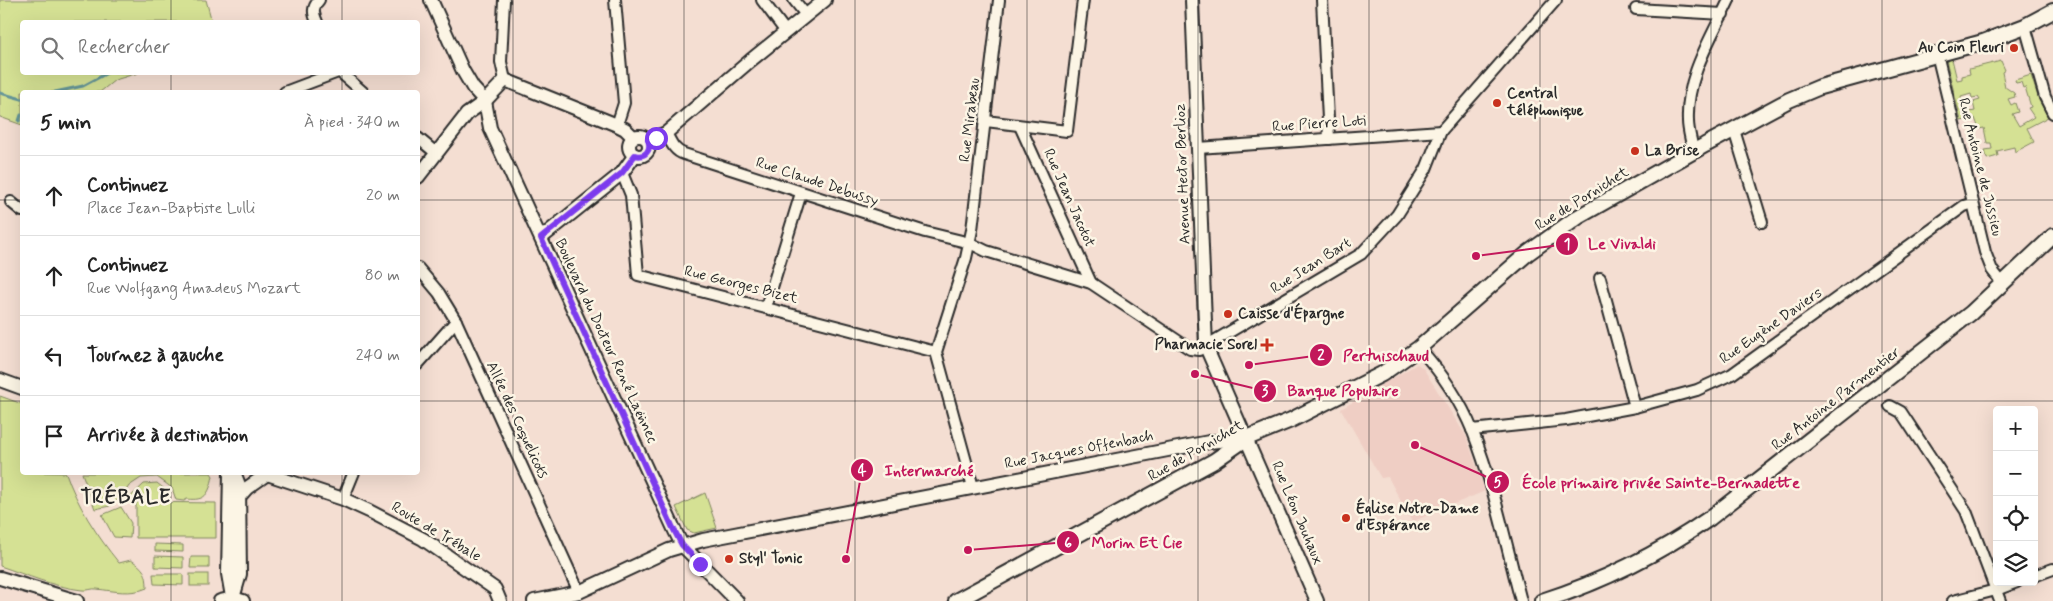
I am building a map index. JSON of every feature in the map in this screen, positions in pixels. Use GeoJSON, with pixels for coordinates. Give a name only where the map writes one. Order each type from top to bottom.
{"type":"FeatureCollection","features":[{"type":"Feature","properties":{"kind":"main road","name":"Rue de Pornichet"},"geometry":{"type":"LineString","coordinates":[[956,601],[1214,462],[1247,438],[1291,420],[1382,374],[1419,348],[1528,253],[1578,217],[1693,152],[1790,100],[1820,87],[1983,42],[2025,26],[2053,11]]}},
{"type":"Feature","properties":{"kind":"main road","name":"Rue Antoine Parmentier"},"geometry":{"type":"LineString","coordinates":[[1542,601],[1612,574],[1655,553],[1697,527],[1971,313],[2053,236]]}},
{"type":"Feature","properties":{"kind":"street","name":"Boulevard du Docteur René Laënnec"},"geometry":{"type":"LineString","coordinates":[[431,0],[463,71],[473,88],[485,101],[490,128],[682,545],[737,601]]}},
{"type":"Feature","properties":{"kind":"street"},"geometry":{"type":"LineString","coordinates":[[504,0],[501,62],[504,80]]}},
{"type":"Feature","properties":{"kind":"street"},"geometry":{"type":"LineString","coordinates":[[615,0],[624,103],[617,125]]}},
{"type":"Feature","properties":{"kind":"street"},"geometry":{"type":"LineString","coordinates":[[762,0],[786,32]]}},
{"type":"Feature","properties":{"kind":"street"},"geometry":{"type":"LineString","coordinates":[[794,0],[806,15]]}},
{"type":"Feature","properties":{"kind":"street"},"geometry":{"type":"LineString","coordinates":[[648,140],[666,133],[825,0]]}},
{"type":"Feature","properties":{"kind":"street","name":"Rue Mirabeau"},"geometry":{"type":"LineString","coordinates":[[936,352],[970,243],[999,0]]}},
{"type":"Feature","properties":{"kind":"street"},"geometry":{"type":"LineString","coordinates":[[986,121],[1067,131],[1083,0]]}},
{"type":"Feature","properties":{"kind":"street","name":"Avenue Hector Berlioz"},"geometry":{"type":"LineString","coordinates":[[1192,0],[1206,347]]}},
{"type":"Feature","properties":{"kind":"street"},"geometry":{"type":"LineString","coordinates":[[1322,0],[1329,139]]}},
{"type":"Feature","properties":{"kind":"street","name":"Rue Jean Bart"},"geometry":{"type":"LineString","coordinates":[[1206,347],[1361,254],[1397,214],[1426,168],[1442,131],[1556,0]]}},
{"type":"Feature","properties":{"kind":"street"},"geometry":{"type":"LineString","coordinates":[[1693,152],[1688,122],[1690,93],[1703,52],[1729,0]]}},
{"type":"Feature","properties":{"kind":"street"},"geometry":{"type":"LineString","coordinates":[[315,2],[313,13],[316,20]]}},
{"type":"Feature","properties":{"kind":"street"},"geometry":{"type":"LineString","coordinates":[[1636,9],[1723,14]]}},
{"type":"Feature","properties":{"kind":"street"},"geometry":{"type":"LineString","coordinates":[[2025,26],[2045,97],[2053,113]]}},
{"type":"Feature","properties":{"kind":"street","name":"Rue Antoine de Jussieu"},"geometry":{"type":"LineString","coordinates":[[1937,54],[1986,252],[1992,270],[2003,284]]}},
{"type":"Feature","properties":{"kind":"street"},"geometry":{"type":"LineString","coordinates":[[290,90],[331,75]]}},
{"type":"Feature","properties":{"kind":"street"},"geometry":{"type":"LineString","coordinates":[[343,75],[362,90]]}},
{"type":"Feature","properties":{"kind":"street"},"geometry":{"type":"LineString","coordinates":[[420,174],[467,114],[485,101],[504,80]]}},
{"type":"Feature","properties":{"kind":"street"},"geometry":{"type":"LineString","coordinates":[[504,80],[625,128],[633,137]]}},
{"type":"Feature","properties":{"kind":"street","name":"Rue Jean Jacotot"},"geometry":{"type":"LineString","coordinates":[[1020,126],[1091,283]]}},
{"type":"Feature","properties":{"kind":"street"},"geometry":{"type":"LineString","coordinates":[[1734,130],[1762,222]]}},
{"type":"Feature","properties":{"kind":"street","name":"Rue Pierre Loti"},"geometry":{"type":"LineString","coordinates":[[1198,148],[1442,131]]}},
{"type":"Feature","properties":{"kind":"street","name":"Rue Claude Debussy"},"geometry":{"type":"LineString","coordinates":[[666,133],[679,152],[801,193],[926,232],[970,243],[986,251],[1091,283],[1190,349],[1199,350],[1206,347]]}},
{"type":"Feature","properties":{"kind":"street"},"geometry":{"type":"LineString","coordinates":[[643,136],[648,140],[650,147],[647,153],[642,156],[635,155],[629,148],[633,137],[643,136]]}},
{"type":"Feature","properties":{"kind":"street"},"geometry":{"type":"LineString","coordinates":[[420,140],[436,153]]}},
{"type":"Feature","properties":{"kind":"street"},"geometry":{"type":"LineString","coordinates":[[541,238],[622,173],[635,155]]}},
{"type":"Feature","properties":{"kind":"street","name":"Rue Georges Bizet"},"geometry":{"type":"LineString","coordinates":[[622,173],[631,195],[638,275],[936,352]]}},
{"type":"Feature","properties":{"kind":"street"},"geometry":{"type":"LineString","coordinates":[[766,307],[801,193]]}},
{"type":"Feature","properties":{"kind":"street"},"geometry":{"type":"LineString","coordinates":[[11,202],[20,209]]}},
{"type":"Feature","properties":{"kind":"street","name":"Rue Eugène Daviers"},"geometry":{"type":"LineString","coordinates":[[1472,430],[1566,420],[1635,406],[1697,390],[1732,374],[1964,206],[1974,203]]}},
{"type":"Feature","properties":{"kind":"street","name":"Allée des Coquelicots"},"geometry":{"type":"LineString","coordinates":[[420,270],[439,293],[456,321],[579,592]]}},
{"type":"Feature","properties":{"kind":"street"},"geometry":{"type":"LineString","coordinates":[[1600,278],[1635,406]]}},
{"type":"Feature","properties":{"kind":"street"},"geometry":{"type":"LineString","coordinates":[[420,362],[456,321]]}},
{"type":"Feature","properties":{"kind":"street","name":"Rue Léon Jouhaux"},"geometry":{"type":"LineString","coordinates":[[1206,347],[1317,601]]}},
{"type":"Feature","properties":{"kind":"street"},"geometry":{"type":"LineString","coordinates":[[1419,348],[1448,385],[1472,430],[1521,601]]}},
{"type":"Feature","properties":{"kind":"street"},"geometry":{"type":"LineString","coordinates":[[936,352],[973,487]]}},
{"type":"Feature","properties":{"kind":"street"},"geometry":{"type":"LineString","coordinates":[[0,380],[20,387]]}},
{"type":"Feature","properties":{"kind":"street"},"geometry":{"type":"LineString","coordinates":[[1890,406],[1901,412],[1966,511],[2000,601]]}},
{"type":"Feature","properties":{"kind":"street","name":"Rue Jacques Offenbach"},"geometry":{"type":"LineString","coordinates":[[534,601],[579,592],[630,566],[682,545],[1209,442],[1247,438]]}},
{"type":"Feature","properties":{"kind":"street"},"geometry":{"type":"LineString","coordinates":[[232,475],[228,574],[232,600]]}},
{"type":"Feature","properties":{"kind":"street"},"geometry":{"type":"LineString","coordinates":[[232,600],[240,574],[239,484],[234,475]]}},
{"type":"Feature","properties":{"kind":"street"},"geometry":{"type":"LineString","coordinates":[[239,497],[263,475]]}},
{"type":"Feature","properties":{"kind":"street","name":"Route de Trébale"},"geometry":{"type":"LineString","coordinates":[[267,475],[343,500],[369,511],[423,539],[496,589],[500,601]]}},
{"type":"Feature","properties":{"kind":"street"},"geometry":{"type":"LineString","coordinates":[[343,500],[353,475]]}},
{"type":"Feature","properties":{"kind":"street"},"geometry":{"type":"LineString","coordinates":[[2038,575],[2053,569]]}},
{"type":"Feature","properties":{"kind":"street"},"geometry":{"type":"LineString","coordinates":[[0,578],[77,601]]}},
{"type":"Feature","properties":{"kind":"street"},"geometry":{"type":"LineString","coordinates":[[1953,601],[2006,586]]}},
{"type":"Feature","properties":{"kind":"shaded area"},"geometry":{"type":"Polygon","coordinates":[[[1417,364],[1423,368],[1466,436],[1485,491],[1412,522],[1388,477],[1381,478],[1341,409],[1417,364]]]}},
{"type":"Feature","properties":{"kind":"green space"},"geometry":{"type":"Polygon","coordinates":[[[0,0],[206,0],[211,20],[20,20],[20,75],[131,75],[115,80],[102,90],[20,90],[20,124],[0,117],[0,0]]]}},
{"type":"Feature","properties":{"kind":"green space"},"geometry":{"type":"Polygon","coordinates":[[[1952,59],[1957,80],[1962,79],[1962,76],[1970,74],[1969,69],[2001,61],[2005,70],[2002,72],[2005,87],[2014,93],[2015,97],[2008,99],[2011,105],[2015,103],[2018,112],[2012,114],[2019,126],[2034,117],[2028,108],[2031,107],[2025,87],[2023,88],[2021,82],[2016,83],[2015,80],[2031,75],[2039,100],[2048,117],[2027,128],[2034,142],[2015,152],[2014,147],[1997,151],[1998,156],[1987,159],[1985,150],[1992,149],[1991,143],[1987,143],[1984,128],[1979,129],[1975,118],[1961,121],[1946,60],[1952,59]],[[1971,94],[1961,97],[1965,113],[1975,111],[1973,102],[1980,100],[1978,97],[1972,98],[1971,94]]]}},
{"type":"Feature","properties":{"kind":"green space"},"geometry":{"type":"Polygon","coordinates":[[[0,396],[20,403],[20,475],[67,475],[88,520],[103,542],[119,563],[131,560],[142,568],[147,588],[129,592],[84,590],[61,586],[0,566],[0,396]]]}},
{"type":"Feature","properties":{"kind":"green space"},"geometry":{"type":"Polygon","coordinates":[[[83,475],[213,476],[208,492],[202,498],[184,501],[176,500],[172,488],[157,477],[141,478],[129,486],[123,495],[110,506],[95,509],[83,475]]]}},
{"type":"Feature","properties":{"kind":"green space"},"geometry":{"type":"Polygon","coordinates":[[[157,483],[168,492],[170,500],[126,501],[144,484],[157,483]]]}},
{"type":"Feature","properties":{"kind":"green space"},"geometry":{"type":"Polygon","coordinates":[[[705,493],[717,528],[694,533],[687,530],[676,507],[705,493]]]}},
{"type":"Feature","properties":{"kind":"green space"},"geometry":{"type":"Polygon","coordinates":[[[136,502],[216,503],[216,538],[136,538],[136,502]]]}},
{"type":"Feature","properties":{"kind":"green space"},"geometry":{"type":"Polygon","coordinates":[[[121,507],[131,523],[130,538],[114,537],[102,515],[121,507]]]}},
{"type":"Feature","properties":{"kind":"green space"},"geometry":{"type":"Polygon","coordinates":[[[155,544],[183,545],[183,552],[155,551],[155,544]]]}},
{"type":"Feature","properties":{"kind":"green space"},"geometry":{"type":"Polygon","coordinates":[[[155,556],[183,557],[183,568],[155,567],[155,556]]]}},
{"type":"Feature","properties":{"kind":"green space"},"geometry":{"type":"Polygon","coordinates":[[[191,557],[209,557],[209,568],[190,568],[191,557]]]}},
{"type":"Feature","properties":{"kind":"green space"},"geometry":{"type":"Polygon","coordinates":[[[153,574],[183,574],[183,585],[154,584],[153,574]]]}},
{"type":"Feature","properties":{"kind":"green space"},"geometry":{"type":"Polygon","coordinates":[[[190,574],[208,574],[208,586],[190,586],[190,574]]]}},
{"type":"Feature","properties":{"kind":"waterway"},"geometry":{"type":"LineString","coordinates":[[64,90],[83,86],[103,75]]}},
{"type":"Feature","properties":{"kind":"waterway"},"geometry":{"type":"LineString","coordinates":[[0,93],[20,98]]}},
{"type":"Feature","properties":{"kind":"place","name":"Au Coin Fleuri"},"geometry":{"type":"Point","coordinates":[2014,48]}},
{"type":"Feature","properties":{"kind":"place","name":"Central téléphonique"},"geometry":{"type":"Point","coordinates":[1497,103]}},
{"type":"Feature","properties":{"kind":"place","name":"La Brise"},"geometry":{"type":"Point","coordinates":[1635,151]}},
{"type":"Feature","properties":{"kind":"place","name":"Le Vivaldi"},"geometry":{"type":"Point","coordinates":[1476,256]}},
{"type":"Feature","properties":{"kind":"place","name":"Caisse d'Épargne"},"geometry":{"type":"Point","coordinates":[1228,314]}},
{"type":"Feature","properties":{"kind":"place","name":"Pharmacie Sorel"},"geometry":{"type":"Point","coordinates":[1267,345]}},
{"type":"Feature","properties":{"kind":"place","name":"Pertuischaud"},"geometry":{"type":"Point","coordinates":[1249,365]}},
{"type":"Feature","properties":{"kind":"place","name":"Banque Populaire"},"geometry":{"type":"Point","coordinates":[1195,374]}},
{"type":"Feature","properties":{"kind":"place","name":"École primaire privée Sainte-Bernadette"},"geometry":{"type":"Point","coordinates":[1415,445]}},
{"type":"Feature","properties":{"kind":"place","name":"Église Notre-Dame d'Espérance"},"geometry":{"type":"Point","coordinates":[1346,518]}},
{"type":"Feature","properties":{"kind":"place","name":"Morin Et Cie"},"geometry":{"type":"Point","coordinates":[968,550]}},
{"type":"Feature","properties":{"kind":"place","name":"Styl' Tonic"},"geometry":{"type":"Point","coordinates":[729,559]}},
{"type":"Feature","properties":{"kind":"place","name":"Intermarché"},"geometry":{"type":"Point","coordinates":[846,559]}},
{"type":"Feature","properties":{"kind":"district","name":"TRÉBALE"},"geometry":{"type":"Point","coordinates":[126,497]}},
{"type":"Feature","properties":{"kind":"route"},"geometry":{"type":"LineString","coordinates":[[656,138],[648,140],[650,147],[645,155],[635,155],[622,173],[541,238],[673,528],[682,545],[700,564]]}}]}
